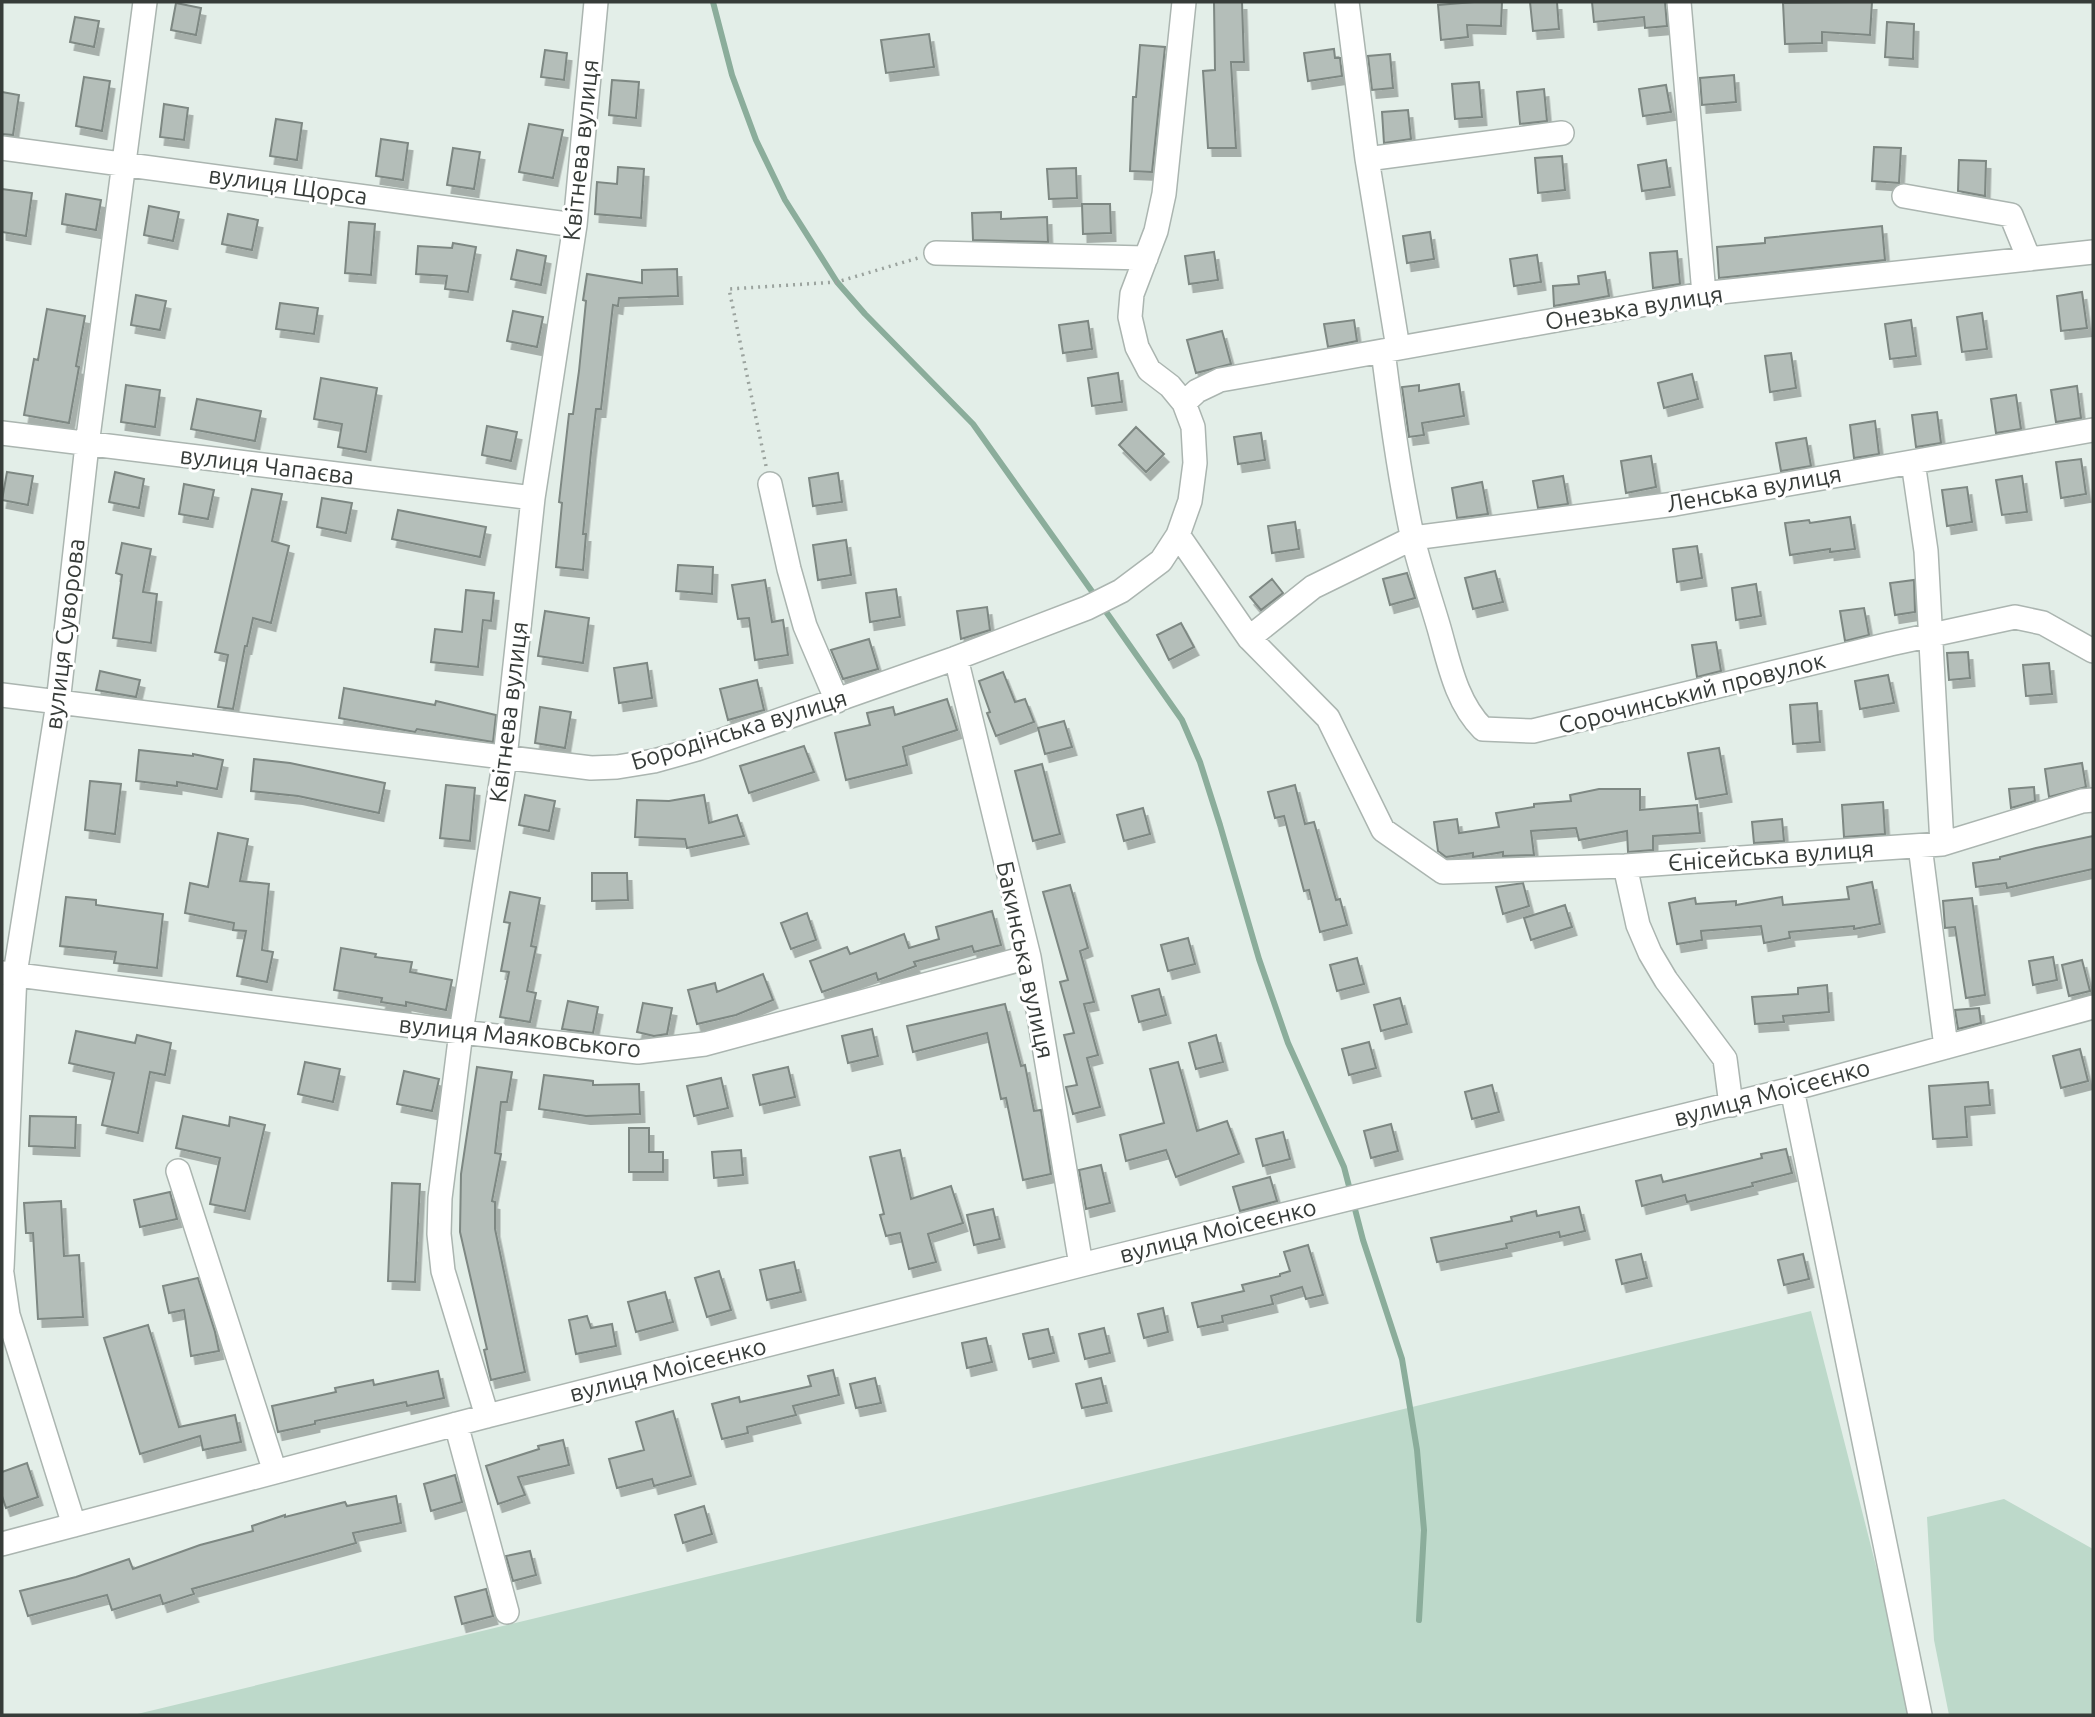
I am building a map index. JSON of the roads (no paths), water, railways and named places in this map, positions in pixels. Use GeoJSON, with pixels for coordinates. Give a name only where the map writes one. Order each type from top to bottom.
{"type":"FeatureCollection","features":[{"type":"Feature","properties":{"kind":"street","name":"вулиця Суворова"},"geometry":{"type":"LineString","coordinates":[[2,1268],[8,974],[58,703],[87,445],[145,2]]}},
{"type":"Feature","properties":{"kind":"street","name":"Квітнева вулиця"},"geometry":{"type":"LineString","coordinates":[[487,1416],[443,1271],[439,1234],[440,1198],[461,1032],[505,758],[533,498],[575,225],[596,2]]}},
{"type":"Feature","properties":{"kind":"street"},"geometry":{"type":"LineString","coordinates":[[1184,2],[1164,194],[1156,231],[1132,294],[1130,317],[1137,348],[1149,370],[1170,386],[1184,403]]}},
{"type":"Feature","properties":{"kind":"street"},"geometry":{"type":"LineString","coordinates":[[1347,2],[1390,349],[1396,453],[1413,538]]}},
{"type":"Feature","properties":{"kind":"street"},"geometry":{"type":"LineString","coordinates":[[1679,2],[1704,294]]}},
{"type":"Feature","properties":{"kind":"street"},"geometry":{"type":"LineString","coordinates":[[1367,159],[1562,133]]}},
{"type":"Feature","properties":{"kind":"street","name":"вулиця Щорса"},"geometry":{"type":"LineString","coordinates":[[2,148],[575,225]]}},
{"type":"Feature","properties":{"kind":"street"},"geometry":{"type":"LineString","coordinates":[[1905,196],[2011,215],[2029,259]]}},
{"type":"Feature","properties":{"kind":"street","name":"Онезька вулиця"},"geometry":{"type":"LineString","coordinates":[[1184,403],[1197,391],[1220,380],[1704,294],[2093,252]]}},
{"type":"Feature","properties":{"kind":"street"},"geometry":{"type":"LineString","coordinates":[[936,253],[1146,258]]}},
{"type":"Feature","properties":{"kind":"street","name":"Бородінська вулиця"},"geometry":{"type":"LineString","coordinates":[[2,695],[591,768],[617,768],[654,761],[837,701],[956,658],[1087,608],[1121,591],[1161,561],[1178,535],[1190,501],[1195,463],[1193,427],[1184,403]]}},
{"type":"Feature","properties":{"kind":"street","name":"Ленська вулиця"},"geometry":{"type":"LineString","coordinates":[[1249,638],[1313,587],[1413,538],[1675,503],[2093,430]]}},
{"type":"Feature","properties":{"kind":"street","name":"вулиця Чапаєва"},"geometry":{"type":"LineString","coordinates":[[2,433],[533,498]]}},
{"type":"Feature","properties":{"kind":"street"},"geometry":{"type":"LineString","coordinates":[[1913,462],[1926,551],[1931,636],[1931,845],[1946,1047]]}},
{"type":"Feature","properties":{"kind":"street"},"geometry":{"type":"LineString","coordinates":[[770,484],[805,626],[837,701]]}},
{"type":"Feature","properties":{"kind":"street"},"geometry":{"type":"LineString","coordinates":[[1178,535],[1249,638]]}},
{"type":"Feature","properties":{"kind":"street","name":"Сорочинський провулок"},"geometry":{"type":"LineString","coordinates":[[1413,538],[1454,681],[1473,719],[1483,729],[1533,731],[1890,644],[2015,617],[2043,623],[2093,652]]}},
{"type":"Feature","properties":{"kind":"street","name":"Єнісейська вулиця"},"geometry":{"type":"LineString","coordinates":[[1249,638],[1328,718],[1382,830],[1443,872],[1625,866],[1931,845],[2093,800]]}},
{"type":"Feature","properties":{"kind":"street","name":"Бакинська вулиця"},"geometry":{"type":"LineString","coordinates":[[956,658],[1029,957],[1081,1265]]}},
{"type":"Feature","properties":{"kind":"street"},"geometry":{"type":"LineString","coordinates":[[1625,866],[1638,925],[1650,953],[1666,980],[1725,1059],[1731,1105]]}},
{"type":"Feature","properties":{"kind":"street","name":"вулиця Маяковського"},"geometry":{"type":"LineString","coordinates":[[8,974],[638,1052],[705,1044],[1029,957]]}},
{"type":"Feature","properties":{"kind":"street","name":"вулиця Моісеєнко"},"geometry":{"type":"LineString","coordinates":[[2,1544],[456,1424],[1081,1265],[1731,1105],[2093,1007]]}},
{"type":"Feature","properties":{"kind":"street"},"geometry":{"type":"LineString","coordinates":[[1792,1089],[1920,1715]]}},
{"type":"Feature","properties":{"kind":"street"},"geometry":{"type":"LineString","coordinates":[[178,1171],[275,1472]]}},
{"type":"Feature","properties":{"kind":"street"},"geometry":{"type":"LineString","coordinates":[[2,1273],[8,1315],[75,1525]]}},
{"type":"Feature","properties":{"kind":"street"},"geometry":{"type":"LineString","coordinates":[[456,1424],[507,1612]]}},
{"type":"Feature","properties":{"kind":"waterway"},"geometry":{"type":"LineString","coordinates":[[713,2],[732,75],[756,140],[785,200],[837,282],[973,424],[1096,597]]}},
{"type":"Feature","properties":{"kind":"waterway"},"geometry":{"type":"LineString","coordinates":[[1102,606],[1182,720],[1200,762],[1259,959],[1288,1043],[1344,1167],[1363,1240],[1402,1359],[1417,1450],[1424,1530],[1419,1620]]}}]}
